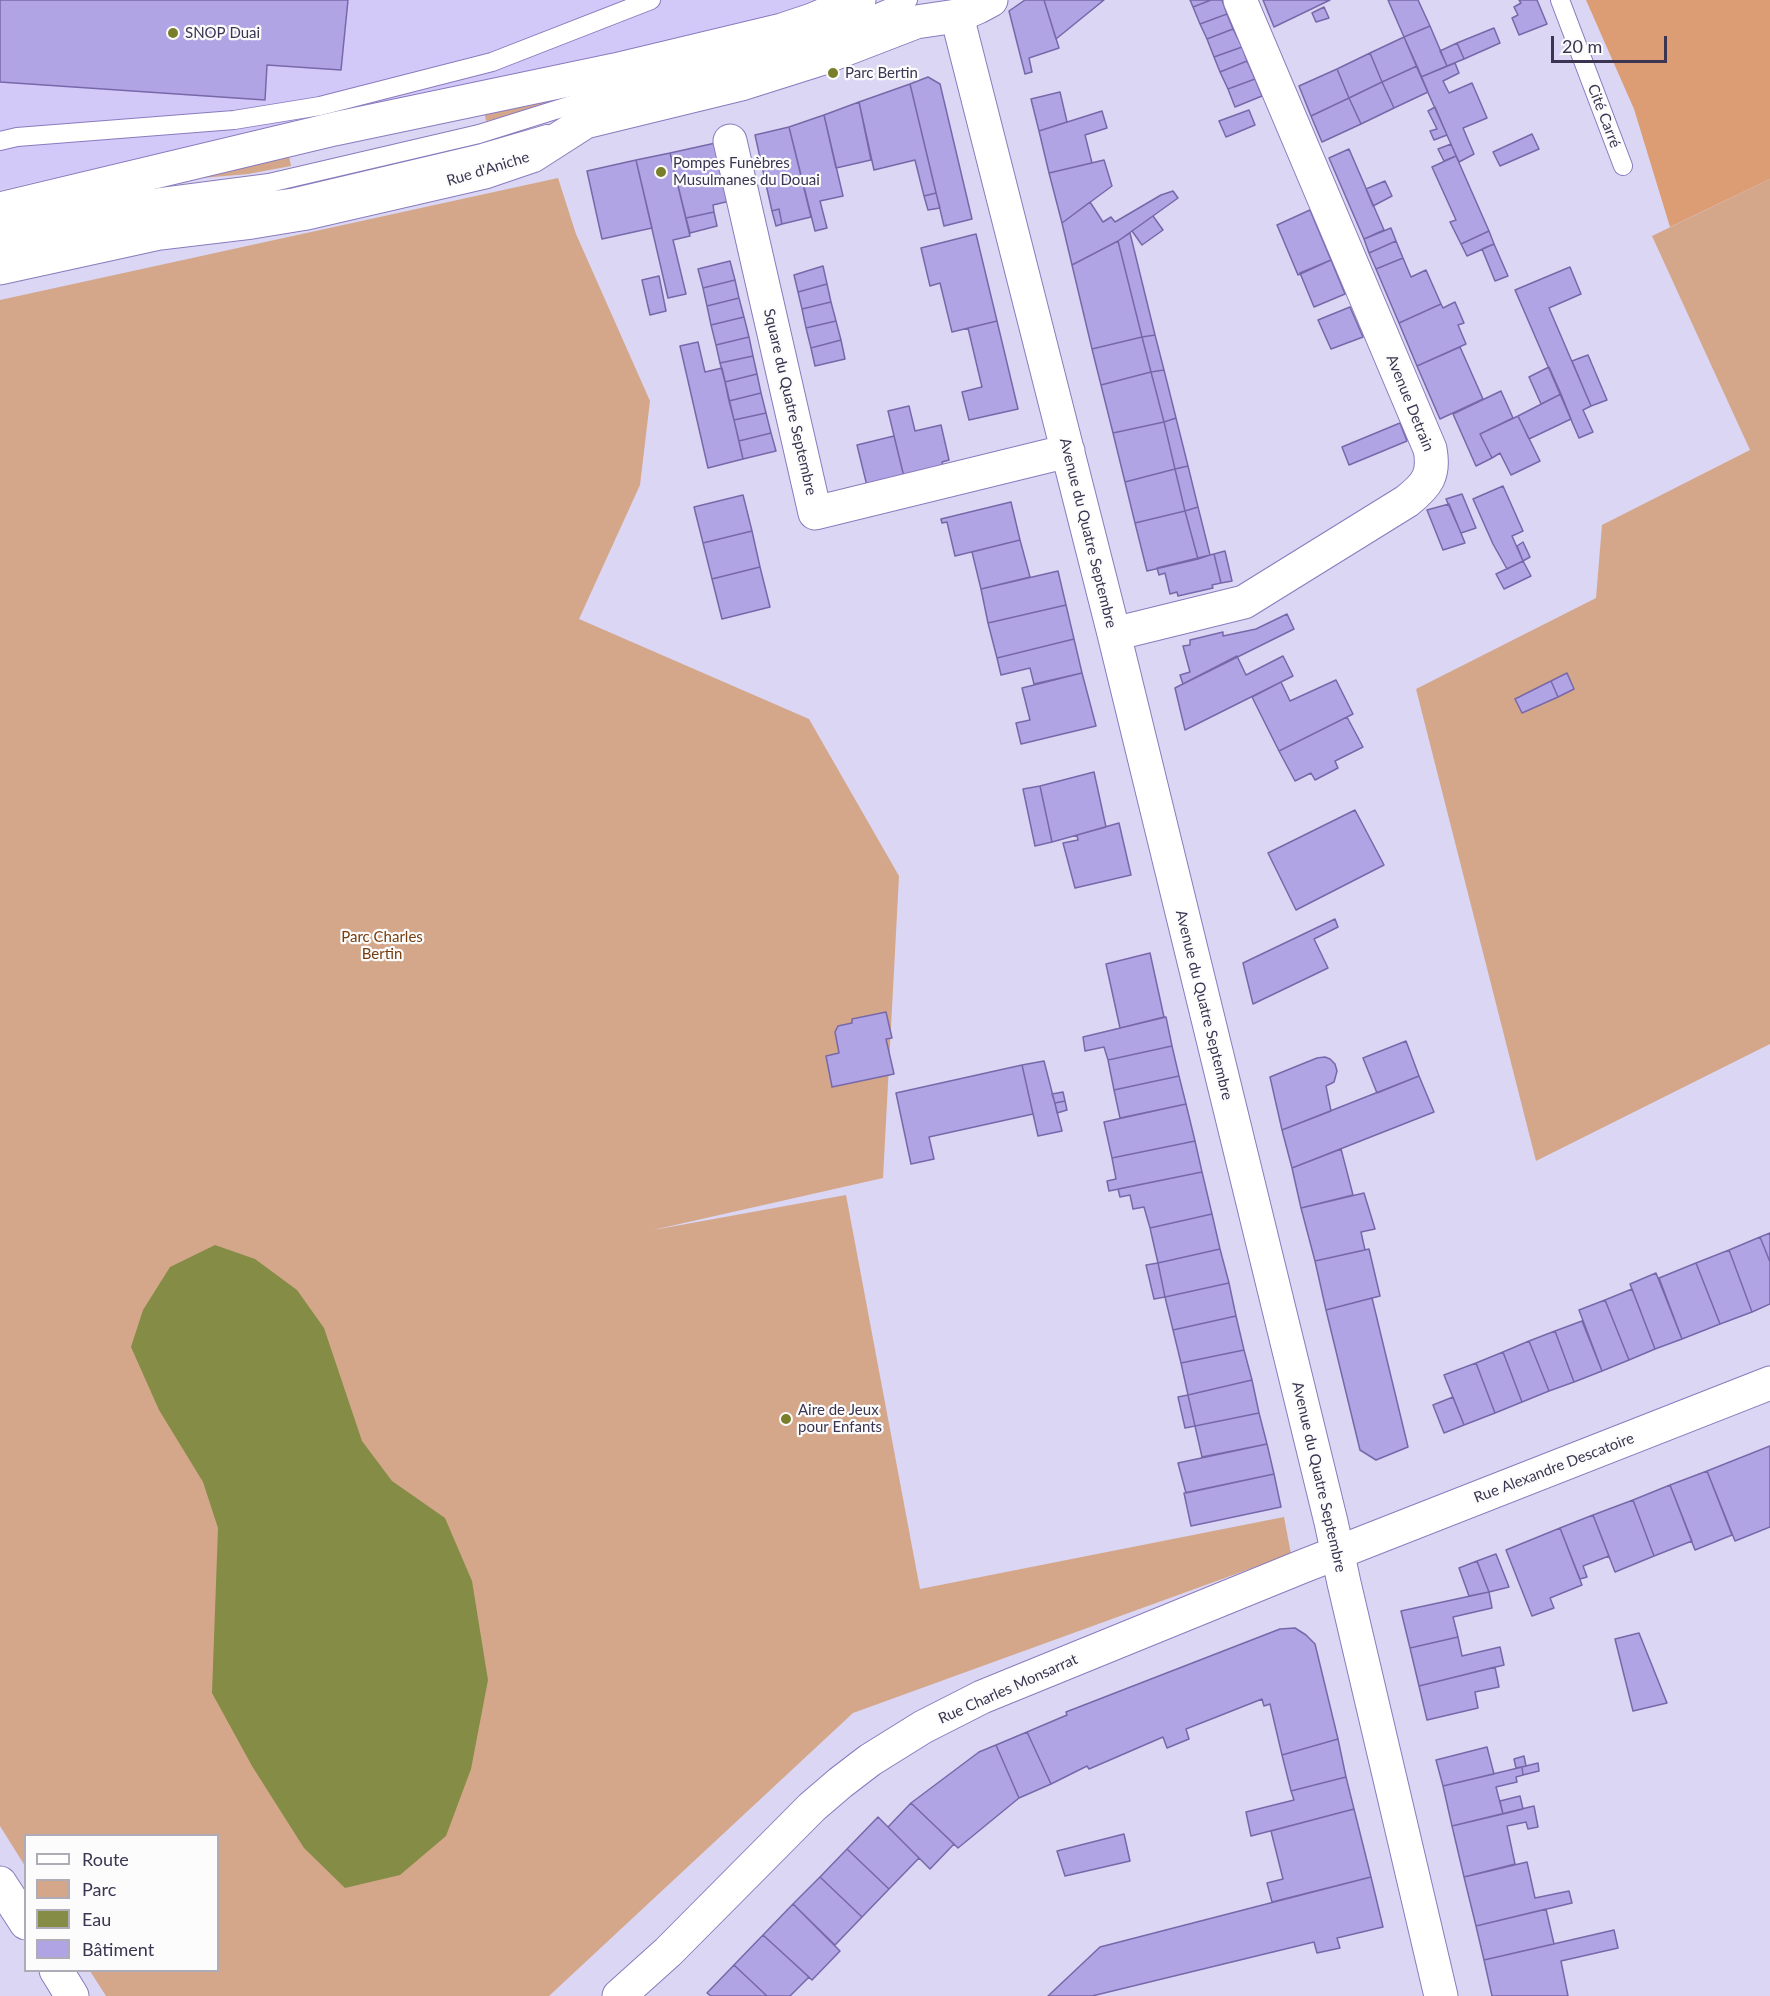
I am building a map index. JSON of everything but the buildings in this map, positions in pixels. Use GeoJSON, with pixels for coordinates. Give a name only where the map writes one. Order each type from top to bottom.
{"type":"FeatureCollection","features":[{"type":"Feature","properties":{"kind":"street"},"geometry":{"type":"LineString","coordinates":[[0,209],[334,129],[615,70],[782,30],[859,0]]}},
{"type":"Feature","properties":{"kind":"street","name":"Rue d'Aniche"},"geometry":{"type":"LineString","coordinates":[[0,268],[160,233],[307,213],[485,172],[532,156],[585,122],[741,84],[820,59],[912,11],[978,8],[991,0]]}},
{"type":"Feature","properties":{"kind":"street","name":"Avenue Detrain"},"geometry":{"type":"LineString","coordinates":[[1114,634],[1244,602],[1407,501],[1419,492],[1429,479],[1433,464],[1430,449],[1240,0]]}},
{"type":"Feature","properties":{"kind":"street","name":"Avenue du Quatre Septembre"},"geometry":{"type":"LineString","coordinates":[[955,8],[1114,634],[1338,1554],[1441,1996]]}},
{"type":"Feature","properties":{"kind":"street","name":"Square du Quatre Septembre"},"geometry":{"type":"LineString","coordinates":[[730,141],[815,513],[1068,452]]}},
{"type":"Feature","properties":{"kind":"street","name":"Rue Alexandre Descatoire"},"geometry":{"type":"LineString","coordinates":[[1338,1554],[1770,1383]]}},
{"type":"Feature","properties":{"kind":"street","name":"Rue Charles Monsarrat"},"geometry":{"type":"LineString","coordinates":[[619,1996],[668,1952],[812,1807],[840,1783],[895,1744],[982,1697],[1338,1554]]}},
{"type":"Feature","properties":{"kind":"street"},"geometry":{"type":"LineString","coordinates":[[0,1883],[24,1920]]}},
{"type":"Feature","properties":{"kind":"street"},"geometry":{"type":"LineString","coordinates":[[57,1972],[72,1996]]}},
{"type":"Feature","properties":{"kind":"lane"},"geometry":{"type":"LineString","coordinates":[[0,141],[17,137],[234,120],[320,106],[492,62],[651,0]]}},
{"type":"Feature","properties":{"kind":"lane","name":"Cité Carré"},"geometry":{"type":"LineString","coordinates":[[1560,0],[1623,166]]}},
{"type":"Feature","properties":{"kind":"lane"},"geometry":{"type":"LineString","coordinates":[[0,230],[115,204],[269,183],[479,134],[619,90],[744,62],[847,26],[912,11]]}},
{"type":"Feature","properties":{"kind":"lane"},"geometry":{"type":"LineString","coordinates":[[0,247],[139,217],[291,198],[482,153],[585,122]]}},
{"type":"Feature","properties":{"kind":"shaded area"},"geometry":{"type":"Polygon","coordinates":[[[0,0],[813,0],[790,13],[0,190],[0,0]]]}},
{"type":"Feature","properties":{"kind":"shaded area"},"geometry":{"type":"Polygon","coordinates":[[[1586,0],[1770,0],[1770,179],[1670,227],[1634,109],[1586,0]]]}},
{"type":"Feature","properties":{"kind":"green space"},"geometry":{"type":"Polygon","coordinates":[[[573,94],[510,116],[486,121],[483,106],[573,94]]]}},
{"type":"Feature","properties":{"kind":"green space"},"geometry":{"type":"Polygon","coordinates":[[[288,151],[291,166],[248,174],[179,180],[288,151]]]}},
{"type":"Feature","properties":{"kind":"green space","name":"Parc Charles Bertin"},"geometry":{"type":"Polygon","coordinates":[[[558,178],[576,234],[650,401],[640,485],[579,619],[809,719],[899,876],[883,1178],[653,1230],[846,1195],[920,1589],[1284,1517],[1291,1554],[853,1713],[549,1996],[106,1996],[91,1972],[219,1972],[219,1834],[24,1834],[24,1864],[0,1826],[0,300],[558,178]]]}},
{"type":"Feature","properties":{"kind":"green space"},"geometry":{"type":"Polygon","coordinates":[[[1770,179],[1770,1044],[1536,1161],[1416,689],[1596,598],[1602,525],[1750,450],[1652,236],[1770,179]]]}},
{"type":"Feature","properties":{"kind":"water"},"geometry":{"type":"Polygon","coordinates":[[[215,1245],[255,1259],[297,1290],[324,1328],[362,1441],[392,1481],[445,1518],[472,1581],[488,1680],[471,1769],[446,1836],[400,1875],[345,1888],[304,1848],[252,1766],[212,1693],[218,1528],[203,1482],[159,1410],[131,1347],[143,1310],[170,1267],[215,1245]]]}},
{"type":"Feature","properties":{"kind":"place","name":"SNOP Duai"},"geometry":{"type":"Point","coordinates":[173,33]}},
{"type":"Feature","properties":{"kind":"place","name":"Parc Bertin"},"geometry":{"type":"Point","coordinates":[833,73]}},
{"type":"Feature","properties":{"kind":"place","name":"Pompes Funèbres Musulmanes du Douai"},"geometry":{"type":"Point","coordinates":[661,172]}},
{"type":"Feature","properties":{"kind":"place","name":"Aire de Jeux pour Enfants"},"geometry":{"type":"Point","coordinates":[786,1419]}}]}
